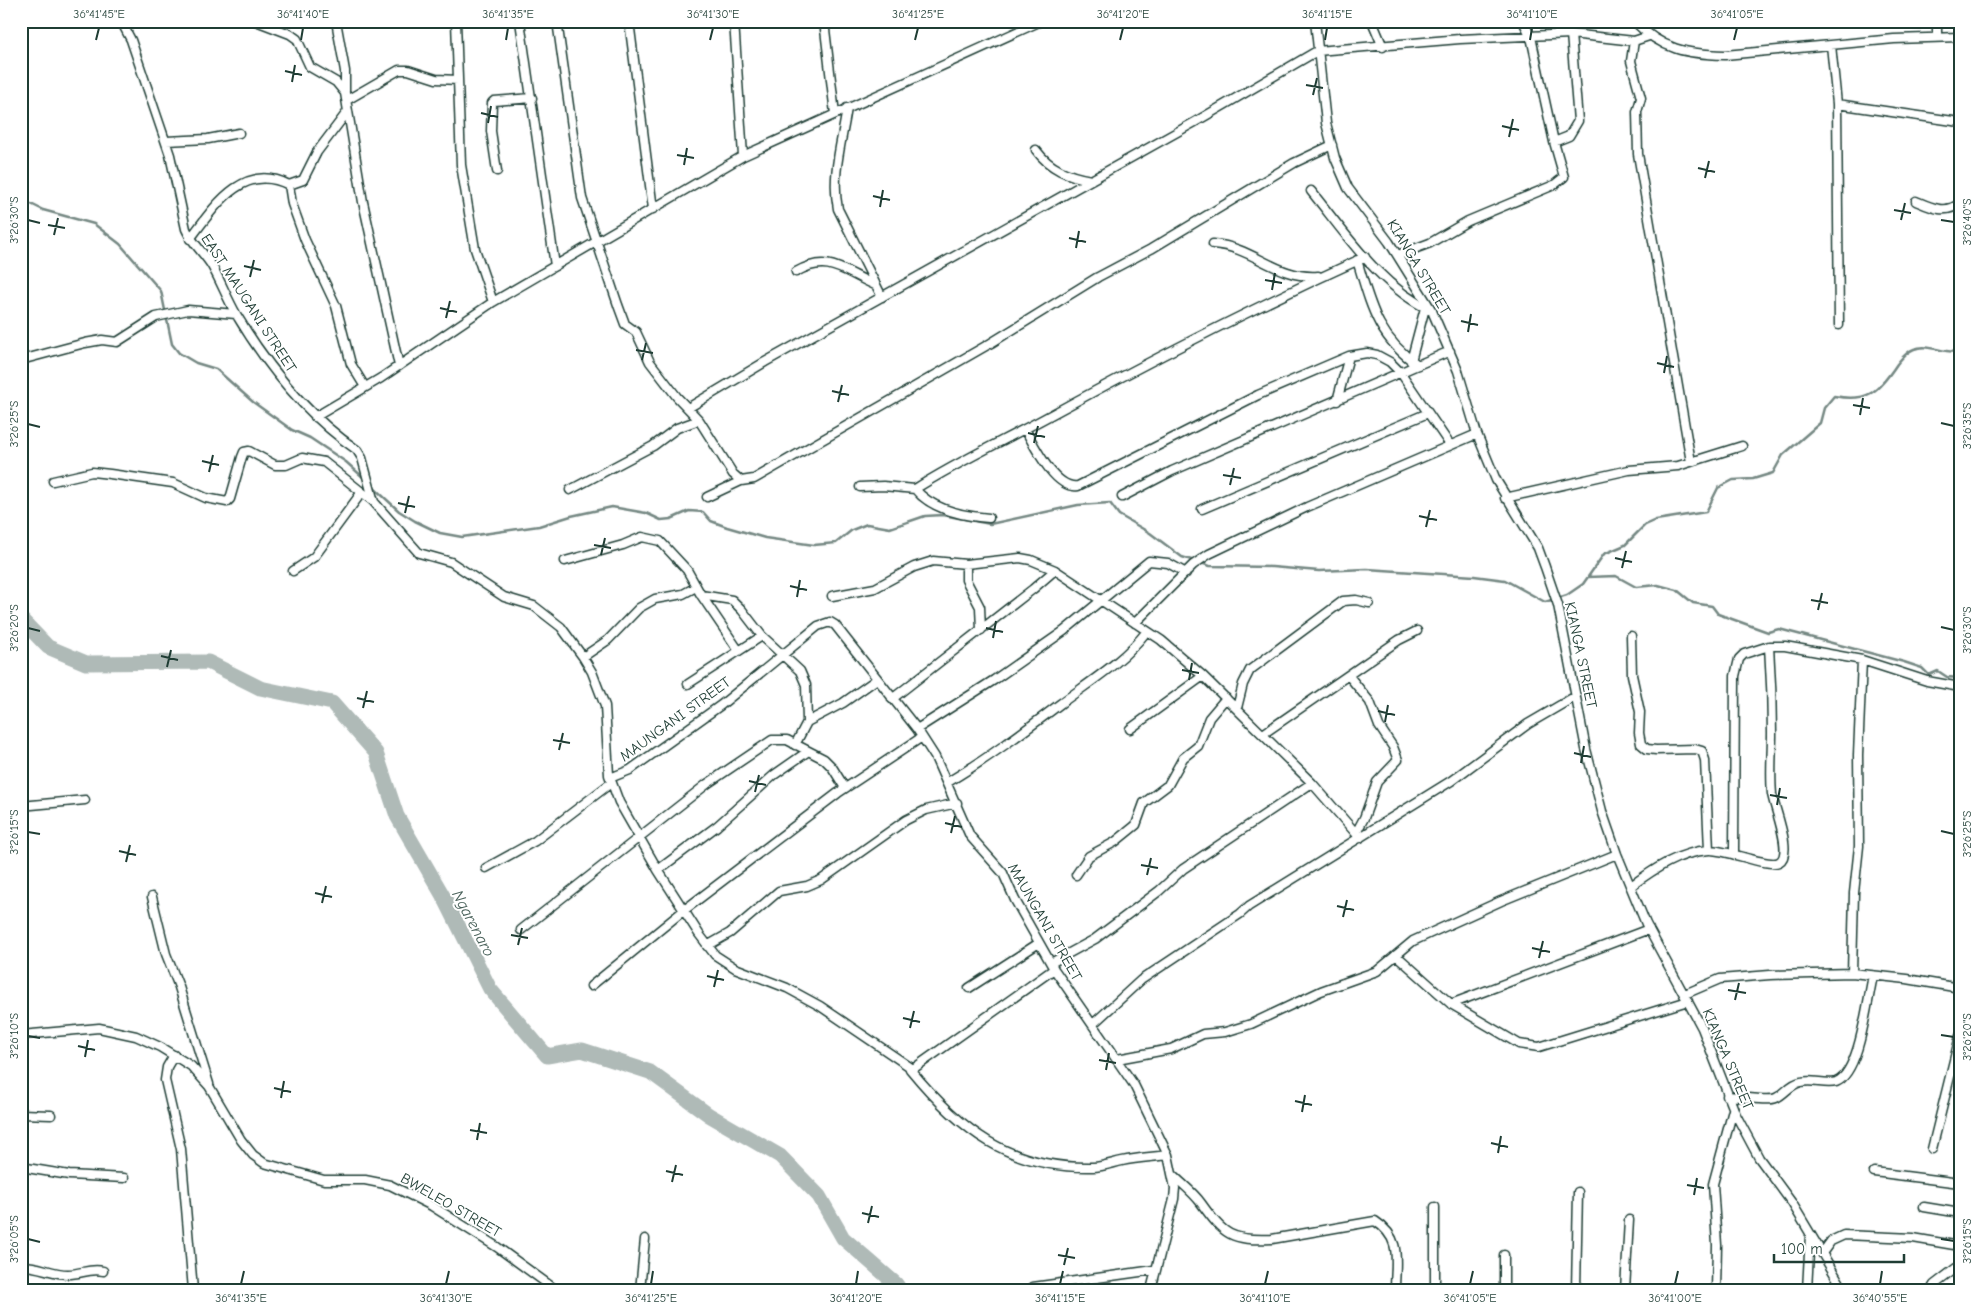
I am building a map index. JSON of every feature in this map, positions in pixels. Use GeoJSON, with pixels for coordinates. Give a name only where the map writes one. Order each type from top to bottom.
{"type":"FeatureCollection","features":[{"type":"Feature","properties":{"kind":"street"},"geometry":{"type":"LineString","coordinates":[[122,23],[138,21]]}},
{"type":"Feature","properties":{"kind":"street"},"geometry":{"type":"LineString","coordinates":[[256,21],[297,39],[310,67],[336,82],[346,96]]}},
{"type":"Feature","properties":{"kind":"street"},"geometry":{"type":"LineString","coordinates":[[336,21],[345,71],[348,111],[363,202],[399,366]]}},
{"type":"Feature","properties":{"kind":"street"},"geometry":{"type":"LineString","coordinates":[[456,21],[461,165],[475,248],[494,302]]}},
{"type":"Feature","properties":{"kind":"street"},"geometry":{"type":"LineString","coordinates":[[520,21],[555,266]]}},
{"type":"Feature","properties":{"kind":"street"},"geometry":{"type":"LineString","coordinates":[[557,21],[582,198],[626,324],[636,332],[650,362],[677,398],[699,420],[734,474],[741,481]]}},
{"type":"Feature","properties":{"kind":"street"},"geometry":{"type":"LineString","coordinates":[[629,21],[653,209]]}},
{"type":"Feature","properties":{"kind":"street"},"geometry":{"type":"LineString","coordinates":[[734,21],[743,156]]}},
{"type":"Feature","properties":{"kind":"street"},"geometry":{"type":"LineString","coordinates":[[824,21],[834,114]]}},
{"type":"Feature","properties":{"kind":"street"},"geometry":{"type":"LineString","coordinates":[[315,416],[365,388],[494,302],[743,156],[1040,21]]}},
{"type":"Feature","properties":{"kind":"street","name":"KIANGA STREET"},"geometry":{"type":"LineString","coordinates":[[1315,21],[1326,123],[1335,158],[1348,188],[1398,255],[1450,351],[1477,434],[1505,498],[1538,548],[1545,567],[1558,605],[1561,630],[1586,749],[1602,811],[1617,854],[1650,930],[1702,1028],[1733,1110],[1759,1158],[1823,1252],[1844,1290]]}},
{"type":"Feature","properties":{"kind":"street"},"geometry":{"type":"LineString","coordinates":[[1372,21],[1383,47]]}},
{"type":"Feature","properties":{"kind":"street"},"geometry":{"type":"LineString","coordinates":[[1398,255],[1430,243],[1468,221],[1560,182],[1564,177],[1564,170],[1554,142],[1532,37],[1523,21]]}},
{"type":"Feature","properties":{"kind":"street"},"geometry":{"type":"LineString","coordinates":[[1634,21],[1648,36],[1670,47],[1704,55],[1726,55],[1937,37],[1960,37]]}},
{"type":"Feature","properties":{"kind":"street"},"geometry":{"type":"LineString","coordinates":[[1937,21],[1937,37]]}},
{"type":"Feature","properties":{"kind":"street","name":"EAST MAUGANI STREET"},"geometry":{"type":"LineString","coordinates":[[122,23],[166,141],[186,229],[190,239],[206,258],[236,314],[300,402],[356,450],[362,458],[374,502],[419,552],[451,562],[504,597],[534,606],[560,627],[583,657],[592,672],[605,706],[611,781],[619,802],[658,870],[708,946],[724,962],[787,988],[820,1006],[886,1050],[910,1068],[948,1110],[972,1132],[1026,1160],[1038,1160],[1065,1166],[1095,1167],[1168,1155]]}},
{"type":"Feature","properties":{"kind":"street"},"geometry":{"type":"LineString","coordinates":[[688,408],[882,297],[1196,122],[1317,51],[1383,47],[1460,39],[1571,34],[1634,41],[1648,36]]}},
{"type":"Feature","properties":{"kind":"street"},"geometry":{"type":"LineString","coordinates":[[1554,142],[1569,136],[1578,121],[1571,34]]}},
{"type":"Feature","properties":{"kind":"street"},"geometry":{"type":"LineString","coordinates":[[1634,41],[1630,61],[1640,98],[1637,112],[1638,154],[1691,462]]}},
{"type":"Feature","properties":{"kind":"street"},"geometry":{"type":"LineString","coordinates":[[1831,46],[1837,104],[1839,325]]}},
{"type":"Feature","properties":{"kind":"street"},"geometry":{"type":"LineString","coordinates":[[346,96],[399,70],[408,70],[436,79],[458,80]]}},
{"type":"Feature","properties":{"kind":"street"},"geometry":{"type":"LineString","coordinates":[[497,171],[491,131],[492,103],[494,101],[532,98]]}},
{"type":"Feature","properties":{"kind":"street"},"geometry":{"type":"LineString","coordinates":[[1837,104],[1960,122]]}},
{"type":"Feature","properties":{"kind":"street"},"geometry":{"type":"LineString","coordinates":[[847,108],[835,180],[835,195],[838,209],[882,297]]}},
{"type":"Feature","properties":{"kind":"street"},"geometry":{"type":"LineString","coordinates":[[190,239],[209,214],[238,186],[252,179],[267,178],[289,185],[303,180],[317,152],[348,111]]}},
{"type":"Feature","properties":{"kind":"street"},"geometry":{"type":"LineString","coordinates":[[166,141],[208,138],[239,133]]}},
{"type":"Feature","properties":{"kind":"street"},"geometry":{"type":"LineString","coordinates":[[707,497],[741,481],[754,479],[992,344],[1098,277],[1151,249],[1294,162],[1332,145]]}},
{"type":"Feature","properties":{"kind":"street"},"geometry":{"type":"LineString","coordinates":[[1036,150],[1052,167],[1064,174],[1091,180]]}},
{"type":"Feature","properties":{"kind":"street"},"geometry":{"type":"LineString","coordinates":[[289,185],[292,204],[305,240],[336,306],[351,364],[365,388]]}},
{"type":"Feature","properties":{"kind":"street"},"geometry":{"type":"LineString","coordinates":[[1311,191],[1361,259],[1406,297],[1428,310],[1415,363]]}},
{"type":"Feature","properties":{"kind":"street"},"geometry":{"type":"LineString","coordinates":[[1916,201],[1941,210],[1950,209],[1960,203]]}},
{"type":"Feature","properties":{"kind":"street"},"geometry":{"type":"LineString","coordinates":[[1213,244],[1243,249],[1281,271],[1306,277],[1323,276]]}},
{"type":"Feature","properties":{"kind":"street"},"geometry":{"type":"LineString","coordinates":[[914,490],[943,471],[1184,344],[1361,259]]}},
{"type":"Feature","properties":{"kind":"street"},"geometry":{"type":"LineString","coordinates":[[1361,259],[1382,330],[1390,343],[1415,363]]}},
{"type":"Feature","properties":{"kind":"street"},"geometry":{"type":"LineString","coordinates":[[796,272],[809,264],[827,263],[875,285]]}},
{"type":"Feature","properties":{"kind":"street"},"geometry":{"type":"LineString","coordinates":[[21,360],[85,343],[102,340],[117,342],[156,317],[188,310],[236,314]]}},
{"type":"Feature","properties":{"kind":"street"},"geometry":{"type":"LineString","coordinates":[[1122,497],[1172,470],[1401,373],[1415,363],[1450,351]]}},
{"type":"Feature","properties":{"kind":"street"},"geometry":{"type":"LineString","coordinates":[[1025,429],[1044,463],[1058,478],[1069,486],[1078,486],[1258,395],[1349,356],[1367,354],[1377,355],[1390,362],[1401,373],[1450,445]]}},
{"type":"Feature","properties":{"kind":"street"},"geometry":{"type":"LineString","coordinates":[[1337,401],[1349,356]]}},
{"type":"Feature","properties":{"kind":"street"},"geometry":{"type":"LineString","coordinates":[[1202,510],[1428,414]]}},
{"type":"Feature","properties":{"kind":"street"},"geometry":{"type":"LineString","coordinates":[[570,490],[653,446],[677,428],[699,420]]}},
{"type":"Feature","properties":{"kind":"street"},"geometry":{"type":"LineString","coordinates":[[1135,623],[1186,573],[1209,554],[1261,529],[1477,434]]}},
{"type":"Feature","properties":{"kind":"street"},"geometry":{"type":"LineString","coordinates":[[1505,498],[1629,470],[1678,466],[1742,446]]}},
{"type":"Feature","properties":{"kind":"street"},"geometry":{"type":"LineString","coordinates":[[53,481],[92,472],[110,474],[173,483],[206,498],[226,502],[230,499],[244,452],[249,451],[275,464],[286,465],[302,458],[324,462],[374,502]]}},
{"type":"Feature","properties":{"kind":"street"},"geometry":{"type":"LineString","coordinates":[[860,487],[883,486],[914,490],[922,498],[946,509],[971,517],[989,518]]}},
{"type":"Feature","properties":{"kind":"street"},"geometry":{"type":"LineString","coordinates":[[293,571],[314,557],[362,492]]}},
{"type":"Feature","properties":{"kind":"street"},"geometry":{"type":"LineString","coordinates":[[565,561],[623,545],[642,537],[660,541],[676,556],[700,595],[739,651]]}},
{"type":"Feature","properties":{"kind":"street"},"geometry":{"type":"LineString","coordinates":[[832,596],[875,588],[914,567],[933,561],[966,564],[1020,558],[1031,560],[1055,570],[1071,578],[1101,602],[1161,640],[1203,676],[1312,783],[1358,835]]}},
{"type":"Feature","properties":{"kind":"street"},"geometry":{"type":"LineString","coordinates":[[916,729],[994,680],[1101,602],[1149,561],[1168,563],[1186,573]]}},
{"type":"Feature","properties":{"kind":"street"},"geometry":{"type":"LineString","coordinates":[[966,564],[966,580],[980,607],[981,630]]}},
{"type":"Feature","properties":{"kind":"street"},"geometry":{"type":"LineString","coordinates":[[892,698],[1055,570]]}},
{"type":"Feature","properties":{"kind":"street"},"geometry":{"type":"LineString","coordinates":[[583,657],[608,640],[639,608],[655,599],[684,594],[696,587]]}},
{"type":"Feature","properties":{"kind":"street"},"geometry":{"type":"LineString","coordinates":[[700,595],[732,600],[762,636],[804,676],[807,692],[807,722],[795,744]]}},
{"type":"Feature","properties":{"kind":"street"},"geometry":{"type":"LineString","coordinates":[[1237,708],[1243,684],[1250,670],[1343,601],[1356,600],[1369,603]]}},
{"type":"Feature","properties":{"kind":"street","name":"MAUNGANI STREET"},"geometry":{"type":"LineString","coordinates":[[486,868],[535,841],[611,781],[630,770],[670,741],[818,626],[830,622],[839,629],[922,737],[948,782],[970,836],[1003,873],[1015,900],[1052,966],[1134,1085],[1168,1155],[1173,1175],[1174,1199],[1154,1270],[1151,1290]]}},
{"type":"Feature","properties":{"kind":"street"},"geometry":{"type":"LineString","coordinates":[[948,782],[1022,735],[1114,666],[1132,651],[1147,631]]}},
{"type":"Feature","properties":{"kind":"street"},"geometry":{"type":"LineString","coordinates":[[1263,734],[1399,640],[1417,631]]}},
{"type":"Feature","properties":{"kind":"street"},"geometry":{"type":"LineString","coordinates":[[688,684],[762,636]]}},
{"type":"Feature","properties":{"kind":"street"},"geometry":{"type":"LineString","coordinates":[[1631,636],[1632,675],[1640,712],[1639,733],[1641,744],[1647,749],[1696,749],[1702,751],[1705,760],[1709,850]]}},
{"type":"Feature","properties":{"kind":"street"},"geometry":{"type":"LineString","coordinates":[[1734,852],[1737,667],[1739,659],[1744,654],[1769,646],[1812,649],[1862,660],[1927,681],[1960,687]]}},
{"type":"Feature","properties":{"kind":"street"},"geometry":{"type":"LineString","coordinates":[[1631,886],[1656,868],[1683,855],[1709,850],[1734,852],[1754,859],[1777,863],[1784,853],[1784,844],[1772,793],[1772,694],[1769,646]]}},
{"type":"Feature","properties":{"kind":"street"},"geometry":{"type":"LineString","coordinates":[[1852,973],[1854,893],[1859,846],[1858,755],[1862,660]]}},
{"type":"Feature","properties":{"kind":"street"},"geometry":{"type":"LineString","coordinates":[[1130,729],[1203,676]]}},
{"type":"Feature","properties":{"kind":"street"},"geometry":{"type":"LineString","coordinates":[[1349,676],[1370,702],[1379,726],[1393,747],[1398,760],[1377,782],[1358,835]]}},
{"type":"Feature","properties":{"kind":"street"},"geometry":{"type":"LineString","coordinates":[[807,722],[844,703],[877,679]]}},
{"type":"Feature","properties":{"kind":"street"},"geometry":{"type":"LineString","coordinates":[[1093,1024],[1141,980],[1240,914],[1249,906],[1358,835],[1451,781],[1528,724],[1576,696]]}},
{"type":"Feature","properties":{"kind":"street"},"geometry":{"type":"LineString","coordinates":[[1076,875],[1089,856],[1115,842],[1136,824],[1144,802],[1168,785],[1183,758],[1198,746],[1209,718],[1226,698]]}},
{"type":"Feature","properties":{"kind":"street"},"geometry":{"type":"LineString","coordinates":[[591,986],[684,910],[845,788],[922,737]]}},
{"type":"Feature","properties":{"kind":"street"},"geometry":{"type":"LineString","coordinates":[[521,930],[707,784],[772,740],[779,739],[795,744],[824,759],[845,788]]}},
{"type":"Feature","properties":{"kind":"street"},"geometry":{"type":"LineString","coordinates":[[658,870],[717,826],[774,775],[808,752]]}},
{"type":"Feature","properties":{"kind":"street"},"geometry":{"type":"LineString","coordinates":[[910,1068],[917,1068],[1052,966],[1095,939],[1159,891],[1183,869],[1312,783]]}},
{"type":"Feature","properties":{"kind":"street"},"geometry":{"type":"LineString","coordinates":[[21,806],[85,800]]}},
{"type":"Feature","properties":{"kind":"street"},"geometry":{"type":"LineString","coordinates":[[708,946],[730,933],[779,891],[807,886],[821,880],[906,820],[926,810],[957,803]]}},
{"type":"Feature","properties":{"kind":"street"},"geometry":{"type":"LineString","coordinates":[[1117,1059],[1171,1050],[1203,1034],[1225,1032],[1251,1024],[1321,991],[1377,971],[1413,941],[1501,901],[1617,854]]}},
{"type":"Feature","properties":{"kind":"street"},"geometry":{"type":"LineString","coordinates":[[152,897],[163,945],[179,987],[209,1086]]}},
{"type":"Feature","properties":{"kind":"street"},"geometry":{"type":"LineString","coordinates":[[1451,1004],[1650,930]]}},
{"type":"Feature","properties":{"kind":"street"},"geometry":{"type":"LineString","coordinates":[[969,988],[1039,943]]}},
{"type":"Feature","properties":{"kind":"street"},"geometry":{"type":"LineString","coordinates":[[1396,955],[1451,1004],[1519,1044],[1539,1047],[1686,997],[1720,979],[1770,975],[1852,973],[1960,988]]}},
{"type":"Feature","properties":{"kind":"street"},"geometry":{"type":"LineString","coordinates":[[1727,1096],[1770,1100],[1782,1095],[1796,1083],[1805,1081],[1826,1083],[1837,1081],[1847,1074],[1857,1054],[1873,976]]}},
{"type":"Feature","properties":{"kind":"street","name":"BWELEO STREET"},"geometry":{"type":"LineString","coordinates":[[21,1035],[99,1028],[136,1036],[174,1055],[191,1066],[209,1086],[241,1140],[253,1155],[264,1163],[324,1180],[365,1180],[390,1185],[432,1206],[497,1247],[556,1290]]}},
{"type":"Feature","properties":{"kind":"street"},"geometry":{"type":"LineString","coordinates":[[1932,1149],[1960,1036]]}},
{"type":"Feature","properties":{"kind":"street"},"geometry":{"type":"LineString","coordinates":[[174,1055],[167,1067],[165,1080],[181,1149],[193,1290]]}},
{"type":"Feature","properties":{"kind":"street"},"geometry":{"type":"LineString","coordinates":[[1716,1290],[1717,1246],[1713,1184],[1733,1110]]}},
{"type":"Feature","properties":{"kind":"street"},"geometry":{"type":"LineString","coordinates":[[21,1114],[51,1115]]}},
{"type":"Feature","properties":{"kind":"street"},"geometry":{"type":"LineString","coordinates":[[21,1167],[69,1175],[124,1178]]}},
{"type":"Feature","properties":{"kind":"street"},"geometry":{"type":"LineString","coordinates":[[1874,1172],[1960,1183]]}},
{"type":"Feature","properties":{"kind":"street"},"geometry":{"type":"LineString","coordinates":[[1173,1175],[1194,1196],[1219,1227],[1235,1236],[1256,1240],[1272,1239],[1375,1221],[1387,1229],[1394,1240],[1395,1290]]}},
{"type":"Feature","properties":{"kind":"street"},"geometry":{"type":"LineString","coordinates":[[1576,1290],[1578,1192]]}},
{"type":"Feature","properties":{"kind":"street"},"geometry":{"type":"LineString","coordinates":[[1435,1207],[1435,1290]]}},
{"type":"Feature","properties":{"kind":"street"},"geometry":{"type":"LineString","coordinates":[[1924,1207],[1960,1212]]}},
{"type":"Feature","properties":{"kind":"street"},"geometry":{"type":"LineString","coordinates":[[1625,1290],[1629,1220]]}},
{"type":"Feature","properties":{"kind":"street"},"geometry":{"type":"LineString","coordinates":[[1807,1290],[1810,1234]]}},
{"type":"Feature","properties":{"kind":"street"},"geometry":{"type":"LineString","coordinates":[[1823,1252],[1832,1241],[1844,1235],[1913,1238],[1960,1246]]}},
{"type":"Feature","properties":{"kind":"street"},"geometry":{"type":"LineString","coordinates":[[640,1290],[645,1239]]}},
{"type":"Feature","properties":{"kind":"street"},"geometry":{"type":"LineString","coordinates":[[1504,1255],[1504,1290]]}},
{"type":"Feature","properties":{"kind":"street"},"geometry":{"type":"LineString","coordinates":[[21,1266],[32,1265],[69,1274],[94,1269],[103,1271]]}},
{"type":"Feature","properties":{"kind":"street"},"geometry":{"type":"LineString","coordinates":[[1931,1290],[1934,1285],[1960,1265]]}},
{"type":"Feature","properties":{"kind":"street"},"geometry":{"type":"LineString","coordinates":[[1033,1287],[1154,1270]]}},
{"type":"Feature","properties":{"kind":"waterway"},"geometry":{"type":"LineString","coordinates":[[21,199],[43,210],[94,224],[120,244],[161,291],[172,344],[179,353],[196,363],[216,369],[253,402],[292,430],[310,438],[346,462],[365,479]]}},
{"type":"Feature","properties":{"kind":"waterway"},"geometry":{"type":"LineString","coordinates":[[372,486],[399,511],[415,521],[440,533],[462,537],[539,526],[571,516],[612,507],[646,513],[661,520],[671,519],[689,511],[703,512],[711,521],[727,527],[765,538],[814,545],[836,543],[852,530],[867,524],[890,528],[925,516],[943,515],[990,524],[1078,505],[1110,503],[1119,515],[1150,533],[1182,557],[1210,566],[1272,567],[1319,571],[1367,569],[1474,576],[1505,580],[1545,602],[1567,595],[1583,584],[1604,554],[1625,545],[1645,525],[1656,520],[1706,512],[1718,488],[1733,480],[1753,479],[1773,473],[1783,455],[1820,423],[1824,408],[1834,396],[1856,398],[1872,393],[1904,355],[1914,349],[1926,347],[1948,352],[1960,351]]}},
{"type":"Feature","properties":{"kind":"waterway"},"geometry":{"type":"LineString","coordinates":[[1588,577],[1616,576],[1636,587],[1658,585],[1677,590],[1693,603],[1712,606],[1718,614],[1768,632],[1779,629],[1904,662],[1922,668],[1929,675],[1938,671],[1947,677],[1960,678]]}},
{"type":"Feature","properties":{"kind":"waterway","name":"Ngarenaro"},"geometry":{"type":"LineString","coordinates":[[21,619],[48,647],[86,663],[208,662],[260,688],[332,703],[376,753],[397,816],[446,901],[490,989],[547,1056],[582,1050],[650,1072],[709,1115],[780,1156],[819,1196],[843,1238],[896,1284],[900,1290]]}}]}
